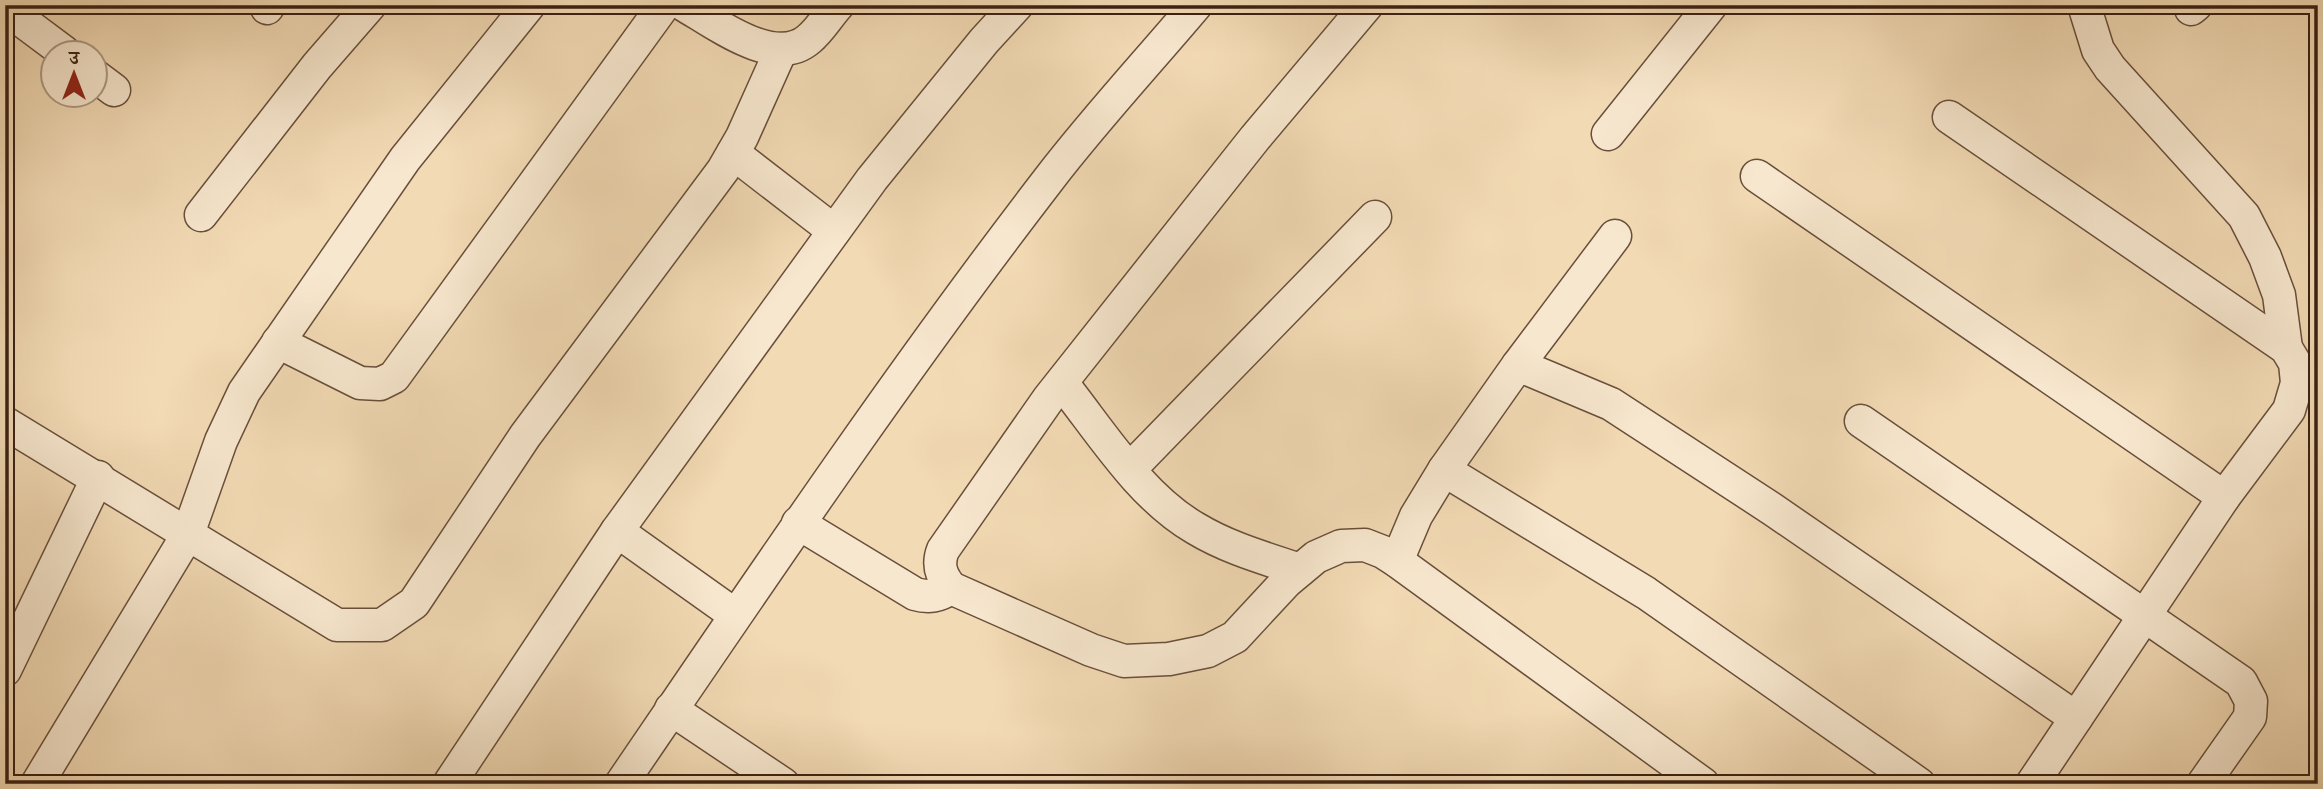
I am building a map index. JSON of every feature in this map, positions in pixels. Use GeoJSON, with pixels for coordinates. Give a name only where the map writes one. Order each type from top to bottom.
{"type":"FeatureCollection","features":[{"type":"Feature","properties":{"kind":"street"},"geometry":{"type":"LineString","coordinates":[[201,215],[317,65],[370,5]]}},
{"type":"Feature","properties":{"kind":"street"},"geometry":{"type":"LineString","coordinates":[[37,784],[188,534],[220,441],[244,392],[405,159],[529,5]]}},
{"type":"Feature","properties":{"kind":"street"},"geometry":{"type":"LineString","coordinates":[[278,342],[360,383],[380,384],[394,377],[664,5]]}},
{"type":"Feature","properties":{"kind":"street"},"geometry":{"type":"LineString","coordinates":[[684,5],[747,41],[781,50],[808,41],[838,5]]}},
{"type":"Feature","properties":{"kind":"street"},"geometry":{"type":"LineString","coordinates":[[449,784],[617,531],[834,231],[872,179],[1017,5]]}},
{"type":"Feature","properties":{"kind":"street"},"geometry":{"type":"LineString","coordinates":[[621,784],[798,523],[1051,176],[1196,5]]}},
{"type":"Feature","properties":{"kind":"street"},"geometry":{"type":"LineString","coordinates":[[1367,5],[1255,138],[1062,383],[943,550],[939,560],[944,579],[951,587],[1091,650],[1124,661],[1169,659],[1208,651],[1235,637],[1286,582],[1316,557],[1341,546],[1365,545],[1396,561],[1703,784]]}},
{"type":"Feature","properties":{"kind":"street"},"geometry":{"type":"LineString","coordinates":[[1608,134],[1712,5]]}},
{"type":"Feature","properties":{"kind":"street"},"geometry":{"type":"LineString","coordinates":[[2032,784],[2224,497],[2289,410],[2307,378],[2286,348],[2279,295],[2265,257],[2244,216],[2110,68],[2098,50],[2084,5]]}},
{"type":"Feature","properties":{"kind":"street"},"geometry":{"type":"LineString","coordinates":[[5,8],[45,38]]}},
{"type":"Feature","properties":{"kind":"street"},"geometry":{"type":"LineString","coordinates":[[5,423],[337,625],[382,625],[414,603],[525,436],[723,170],[742,137],[781,50]]}},
{"type":"Feature","properties":{"kind":"street"},"geometry":{"type":"LineString","coordinates":[[1949,117],[2286,348]]}},
{"type":"Feature","properties":{"kind":"street"},"geometry":{"type":"LineString","coordinates":[[733,153],[834,231]]}},
{"type":"Feature","properties":{"kind":"street"},"geometry":{"type":"LineString","coordinates":[[1757,176],[2224,497]]}},
{"type":"Feature","properties":{"kind":"street"},"geometry":{"type":"LineString","coordinates":[[1130,469],[1375,217]]}},
{"type":"Feature","properties":{"kind":"street"},"geometry":{"type":"LineString","coordinates":[[1396,561],[1416,516],[1444,470],[1518,365],[1615,236]]}},
{"type":"Feature","properties":{"kind":"street"},"geometry":{"type":"LineString","coordinates":[[1518,365],[1619,410],[1772,509],[2076,718]]}},
{"type":"Feature","properties":{"kind":"street"},"geometry":{"type":"LineString","coordinates":[[1062,383],[1163,506],[1194,528],[1238,550],[1300,570]]}},
{"type":"Feature","properties":{"kind":"street"},"geometry":{"type":"LineString","coordinates":[[1861,421],[2241,682],[2251,701],[2250,717],[2203,784]]}},
{"type":"Feature","properties":{"kind":"street"},"geometry":{"type":"LineString","coordinates":[[1444,470],[1646,593],[1919,784]]}},
{"type":"Feature","properties":{"kind":"street"},"geometry":{"type":"LineString","coordinates":[[5,670],[97,477]]}},
{"type":"Feature","properties":{"kind":"street"},"geometry":{"type":"LineString","coordinates":[[798,523],[915,594],[934,596],[951,587]]}},
{"type":"Feature","properties":{"kind":"street"},"geometry":{"type":"LineString","coordinates":[[617,531],[735,615]]}},
{"type":"Feature","properties":{"kind":"street"},"geometry":{"type":"LineString","coordinates":[[671,709],[783,784]]}}]}
